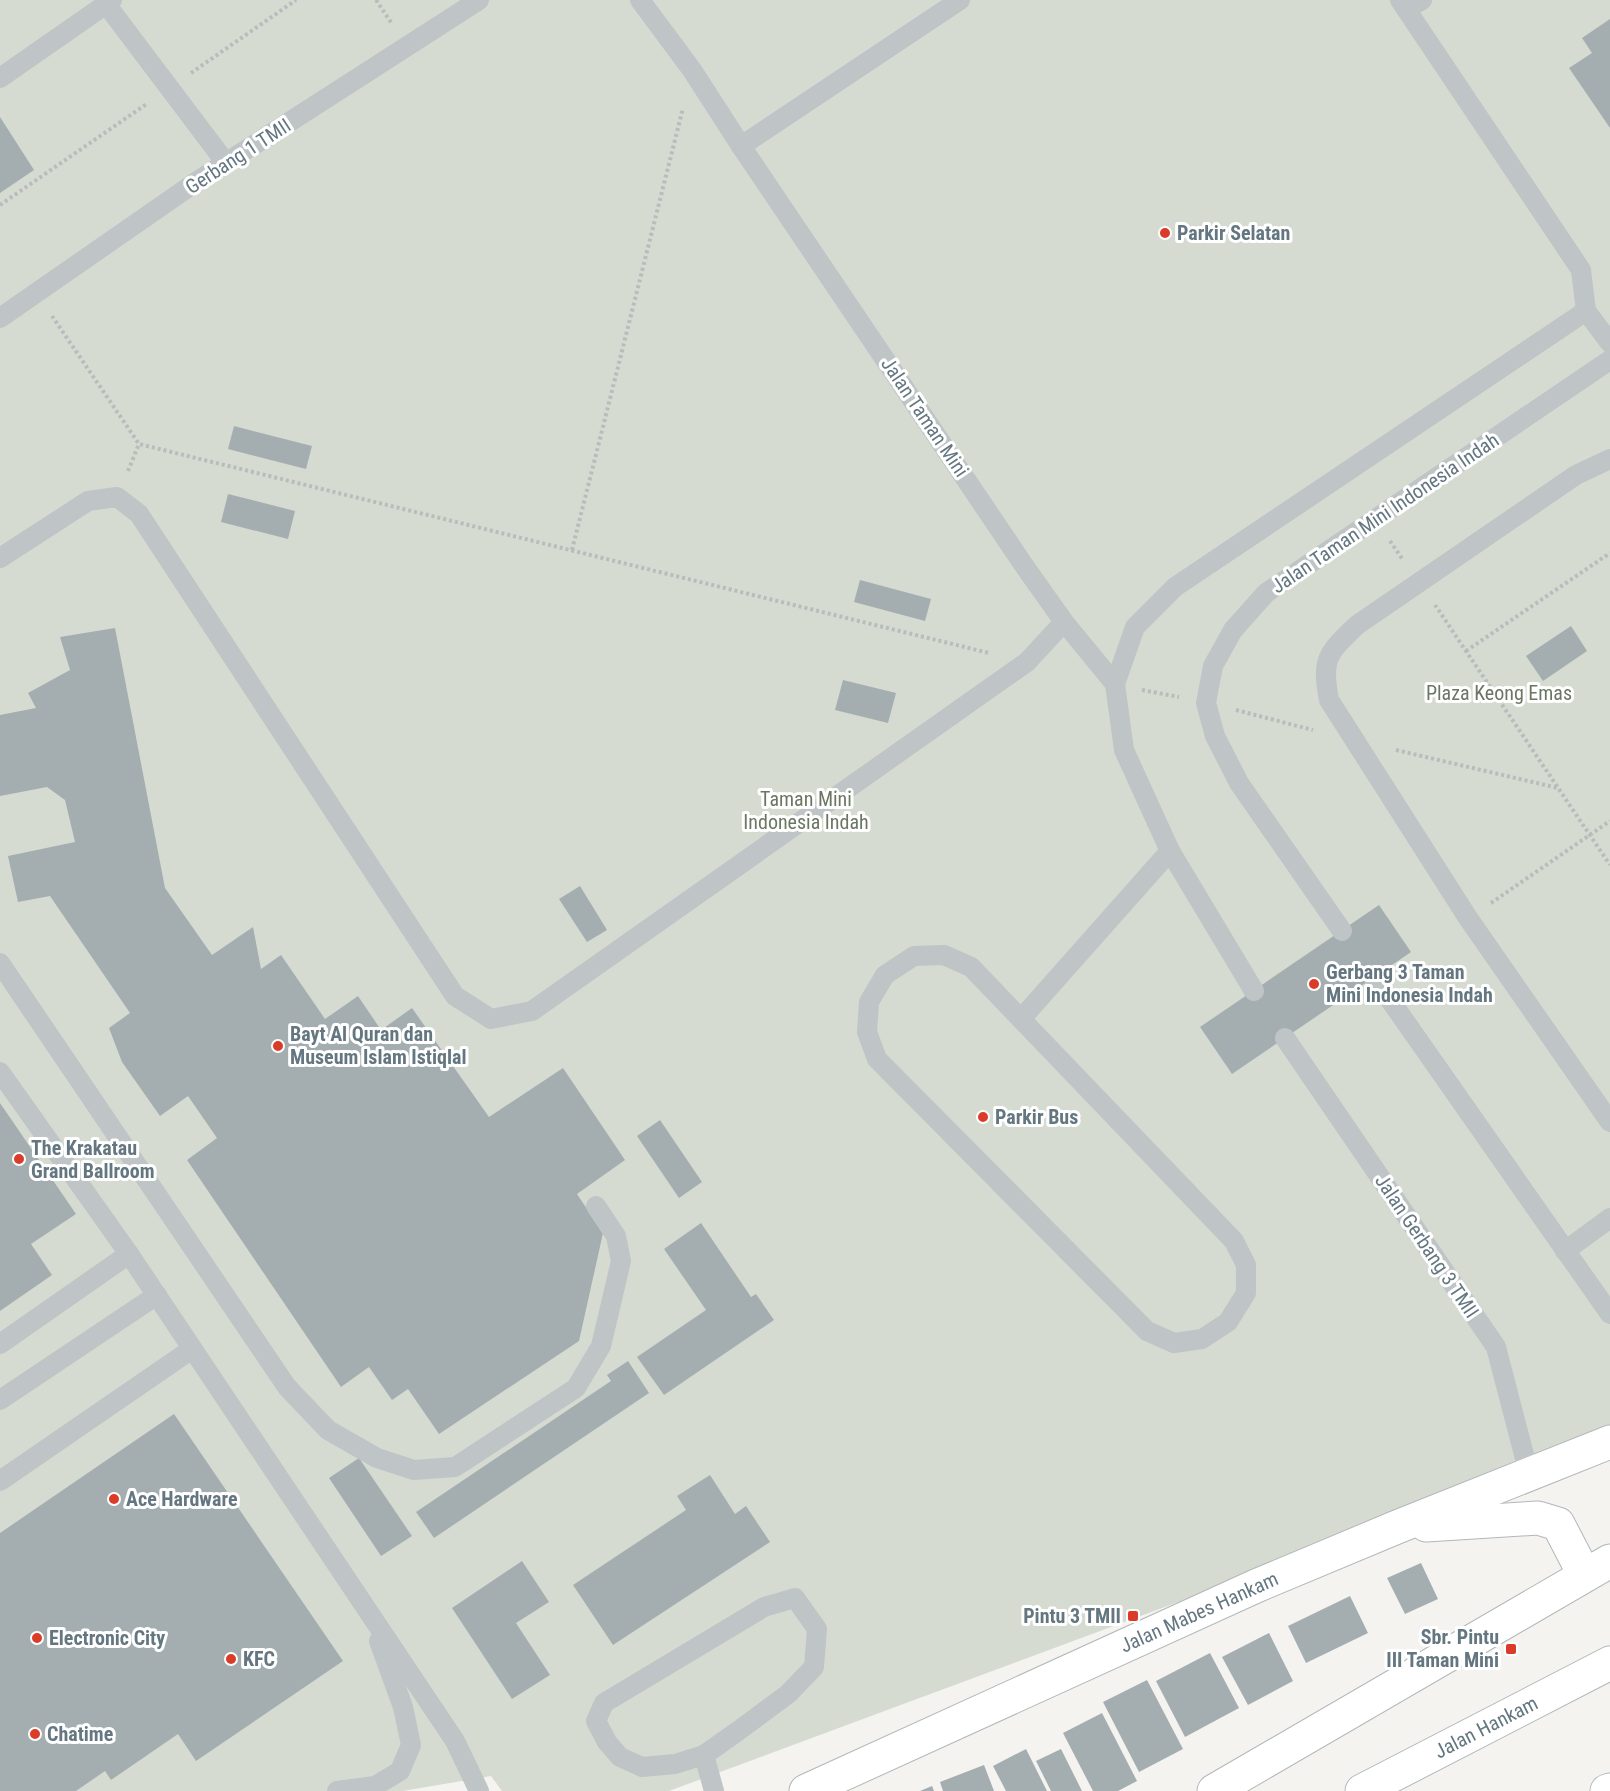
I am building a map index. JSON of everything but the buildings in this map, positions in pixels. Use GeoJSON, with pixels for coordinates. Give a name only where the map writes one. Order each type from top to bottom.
{"type":"FeatureCollection","features":[{"type":"Feature","properties":{"kind":"main road","name":"Jalan Mabes Hankam"},"geometry":{"type":"LineString","coordinates":[[806,1791],[1256,1586],[1529,1474],[1606,1447]]}},
{"type":"Feature","properties":{"kind":"main road"},"geometry":{"type":"LineString","coordinates":[[1214,1791],[1597,1567],[1558,1524],[1538,1518],[1397,1527]]}},
{"type":"Feature","properties":{"kind":"main road","name":"Jalan Hankam"},"geometry":{"type":"LineString","coordinates":[[1362,1791],[1610,1663]]}},
{"type":"Feature","properties":{"kind":"lane","name":"Gerbang 1 TMII"},"geometry":{"type":"LineString","coordinates":[[0,318],[226,163],[479,0]]}},
{"type":"Feature","properties":{"kind":"lane","name":"Jalan Taman Mini"},"geometry":{"type":"LineString","coordinates":[[640,0],[692,70],[741,146],[1064,622],[1115,684]]}},
{"type":"Feature","properties":{"kind":"lane"},"geometry":{"type":"LineString","coordinates":[[741,146],[960,0]]}},
{"type":"Feature","properties":{"kind":"lane"},"geometry":{"type":"LineString","coordinates":[[0,78],[109,2],[226,163]]}},
{"type":"Feature","properties":{"kind":"lane"},"geometry":{"type":"LineString","coordinates":[[1409,3],[1581,270],[1586,311],[1610,343]]}},
{"type":"Feature","properties":{"kind":"lane"},"geometry":{"type":"LineString","coordinates":[[1254,991],[1170,850],[1124,750],[1115,684],[1135,627],[1175,587],[1586,311]]}},
{"type":"Feature","properties":{"kind":"lane","name":"Jalan Taman Mini Indonesia Indah"},"geometry":{"type":"LineString","coordinates":[[1206,703],[1213,666],[1233,630],[1266,593],[1610,360]]}},
{"type":"Feature","properties":{"kind":"lane"},"geometry":{"type":"LineString","coordinates":[[1610,459],[1576,475],[1357,625],[1331,651],[1324,677],[1329,700],[1468,918],[1610,1122]]}},
{"type":"Feature","properties":{"kind":"lane"},"geometry":{"type":"LineString","coordinates":[[0,558],[88,501],[117,497],[139,514],[455,996],[491,1019],[532,1011],[1027,663],[1064,622]]}},
{"type":"Feature","properties":{"kind":"lane"},"geometry":{"type":"LineString","coordinates":[[1206,703],[1215,736],[1239,783],[1342,931]]}},
{"type":"Feature","properties":{"kind":"lane"},"geometry":{"type":"LineString","coordinates":[[1022,1019],[1170,850]]}},
{"type":"Feature","properties":{"kind":"lane"},"geometry":{"type":"LineString","coordinates":[[944,955],[971,967],[1022,1019],[1234,1241],[1246,1265],[1246,1293],[1228,1322],[1202,1339],[1174,1343],[1147,1330],[877,1059],[867,1032],[869,1002],[885,975],[914,956],[944,955]]}},
{"type":"Feature","properties":{"kind":"lane"},"geometry":{"type":"LineString","coordinates":[[0,963],[287,1387],[328,1430],[376,1458],[414,1470],[455,1467],[576,1388],[601,1346],[621,1261],[616,1236],[596,1206]]}},
{"type":"Feature","properties":{"kind":"lane"},"geometry":{"type":"LineString","coordinates":[[1374,977],[1610,1314]]}},
{"type":"Feature","properties":{"kind":"lane","name":"Jalan Gerbang 3 TMII"},"geometry":{"type":"LineString","coordinates":[[1285,1038],[1496,1347],[1529,1474]]}},
{"type":"Feature","properties":{"kind":"lane"},"geometry":{"type":"LineString","coordinates":[[0,1072],[157,1295],[455,1741],[479,1791]]}},
{"type":"Feature","properties":{"kind":"lane"},"geometry":{"type":"LineString","coordinates":[[1565,1251],[1610,1218]]}},
{"type":"Feature","properties":{"kind":"lane"},"geometry":{"type":"LineString","coordinates":[[0,1344],[129,1254]]}},
{"type":"Feature","properties":{"kind":"lane"},"geometry":{"type":"LineString","coordinates":[[0,1400],[157,1295]]}},
{"type":"Feature","properties":{"kind":"lane"},"geometry":{"type":"LineString","coordinates":[[0,1481],[192,1349]]}},
{"type":"Feature","properties":{"kind":"lane"},"geometry":{"type":"LineString","coordinates":[[795,1598],[817,1629],[814,1667],[788,1694],[704,1755],[675,1764],[642,1767],[620,1757],[607,1742],[596,1721],[604,1703],[764,1607],[795,1598]]}},
{"type":"Feature","properties":{"kind":"lane"},"geometry":{"type":"LineString","coordinates":[[337,1791],[375,1786],[400,1771],[411,1745],[403,1707],[367,1610]]}},
{"type":"Feature","properties":{"kind":"lane"},"geometry":{"type":"LineString","coordinates":[[704,1755],[714,1791]]}},
{"type":"Feature","properties":{"kind":"path"},"geometry":{"type":"LineString","coordinates":[[572,550],[692,70]]}},
{"type":"Feature","properties":{"kind":"path"},"geometry":{"type":"LineString","coordinates":[[36,293],[139,444],[1027,663]]}},
{"type":"Feature","properties":{"kind":"path"},"geometry":{"type":"LineString","coordinates":[[1376,520],[1610,865]]}},
{"type":"Feature","properties":{"kind":"path"},"geometry":{"type":"LineString","coordinates":[[1466,651],[1610,553]]}},
{"type":"Feature","properties":{"kind":"path"},"geometry":{"type":"LineString","coordinates":[[1115,684],[1206,703],[1355,741],[1558,788]]}},
{"type":"Feature","properties":{"kind":"path"},"geometry":{"type":"LineString","coordinates":[[1468,918],[1610,821]]}},
{"type":"Feature","properties":{"kind":"green space","name":"Taman Mini Indonesia Indah"},"geometry":{"type":"Polygon","coordinates":[[[0,0],[1610,0],[1610,1442],[669,1791],[502,1791],[491,1776],[403,1791],[0,1791],[0,0]]]}},
{"type":"Feature","properties":{"kind":"place","name":"Parkir Selatan"},"geometry":{"type":"Point","coordinates":[1165,233]}},
{"type":"Feature","properties":{"kind":"place","name":"Gerbang 3 Taman Mini Indonesia Indah"},"geometry":{"type":"Point","coordinates":[1314,984]}},
{"type":"Feature","properties":{"kind":"place","name":"Bayt Al Quran dan Museum Islam Istiqlal"},"geometry":{"type":"Point","coordinates":[278,1046]}},
{"type":"Feature","properties":{"kind":"place","name":"Parkir Bus"},"geometry":{"type":"Point","coordinates":[983,1117]}},
{"type":"Feature","properties":{"kind":"place","name":"The Krakatau Grand Ballroom"},"geometry":{"type":"Point","coordinates":[19,1159]}},
{"type":"Feature","properties":{"kind":"place","name":"Ace Hardware"},"geometry":{"type":"Point","coordinates":[114,1499]}},
{"type":"Feature","properties":{"kind":"place","name":"Pintu 3 TMII"},"geometry":{"type":"Point","coordinates":[1133,1616]}},
{"type":"Feature","properties":{"kind":"place","name":"Electronic City"},"geometry":{"type":"Point","coordinates":[37,1638]}},
{"type":"Feature","properties":{"kind":"place","name":"Sbr. Pintu III Taman Mini"},"geometry":{"type":"Point","coordinates":[1511,1649]}},
{"type":"Feature","properties":{"kind":"place","name":"KFC"},"geometry":{"type":"Point","coordinates":[231,1659]}},
{"type":"Feature","properties":{"kind":"place","name":"Chatime"},"geometry":{"type":"Point","coordinates":[35,1734]}},
{"type":"Feature","properties":{"kind":"park label","name":"Plaza Keong Emas"},"geometry":{"type":"Point","coordinates":[1499,693]}}]}
